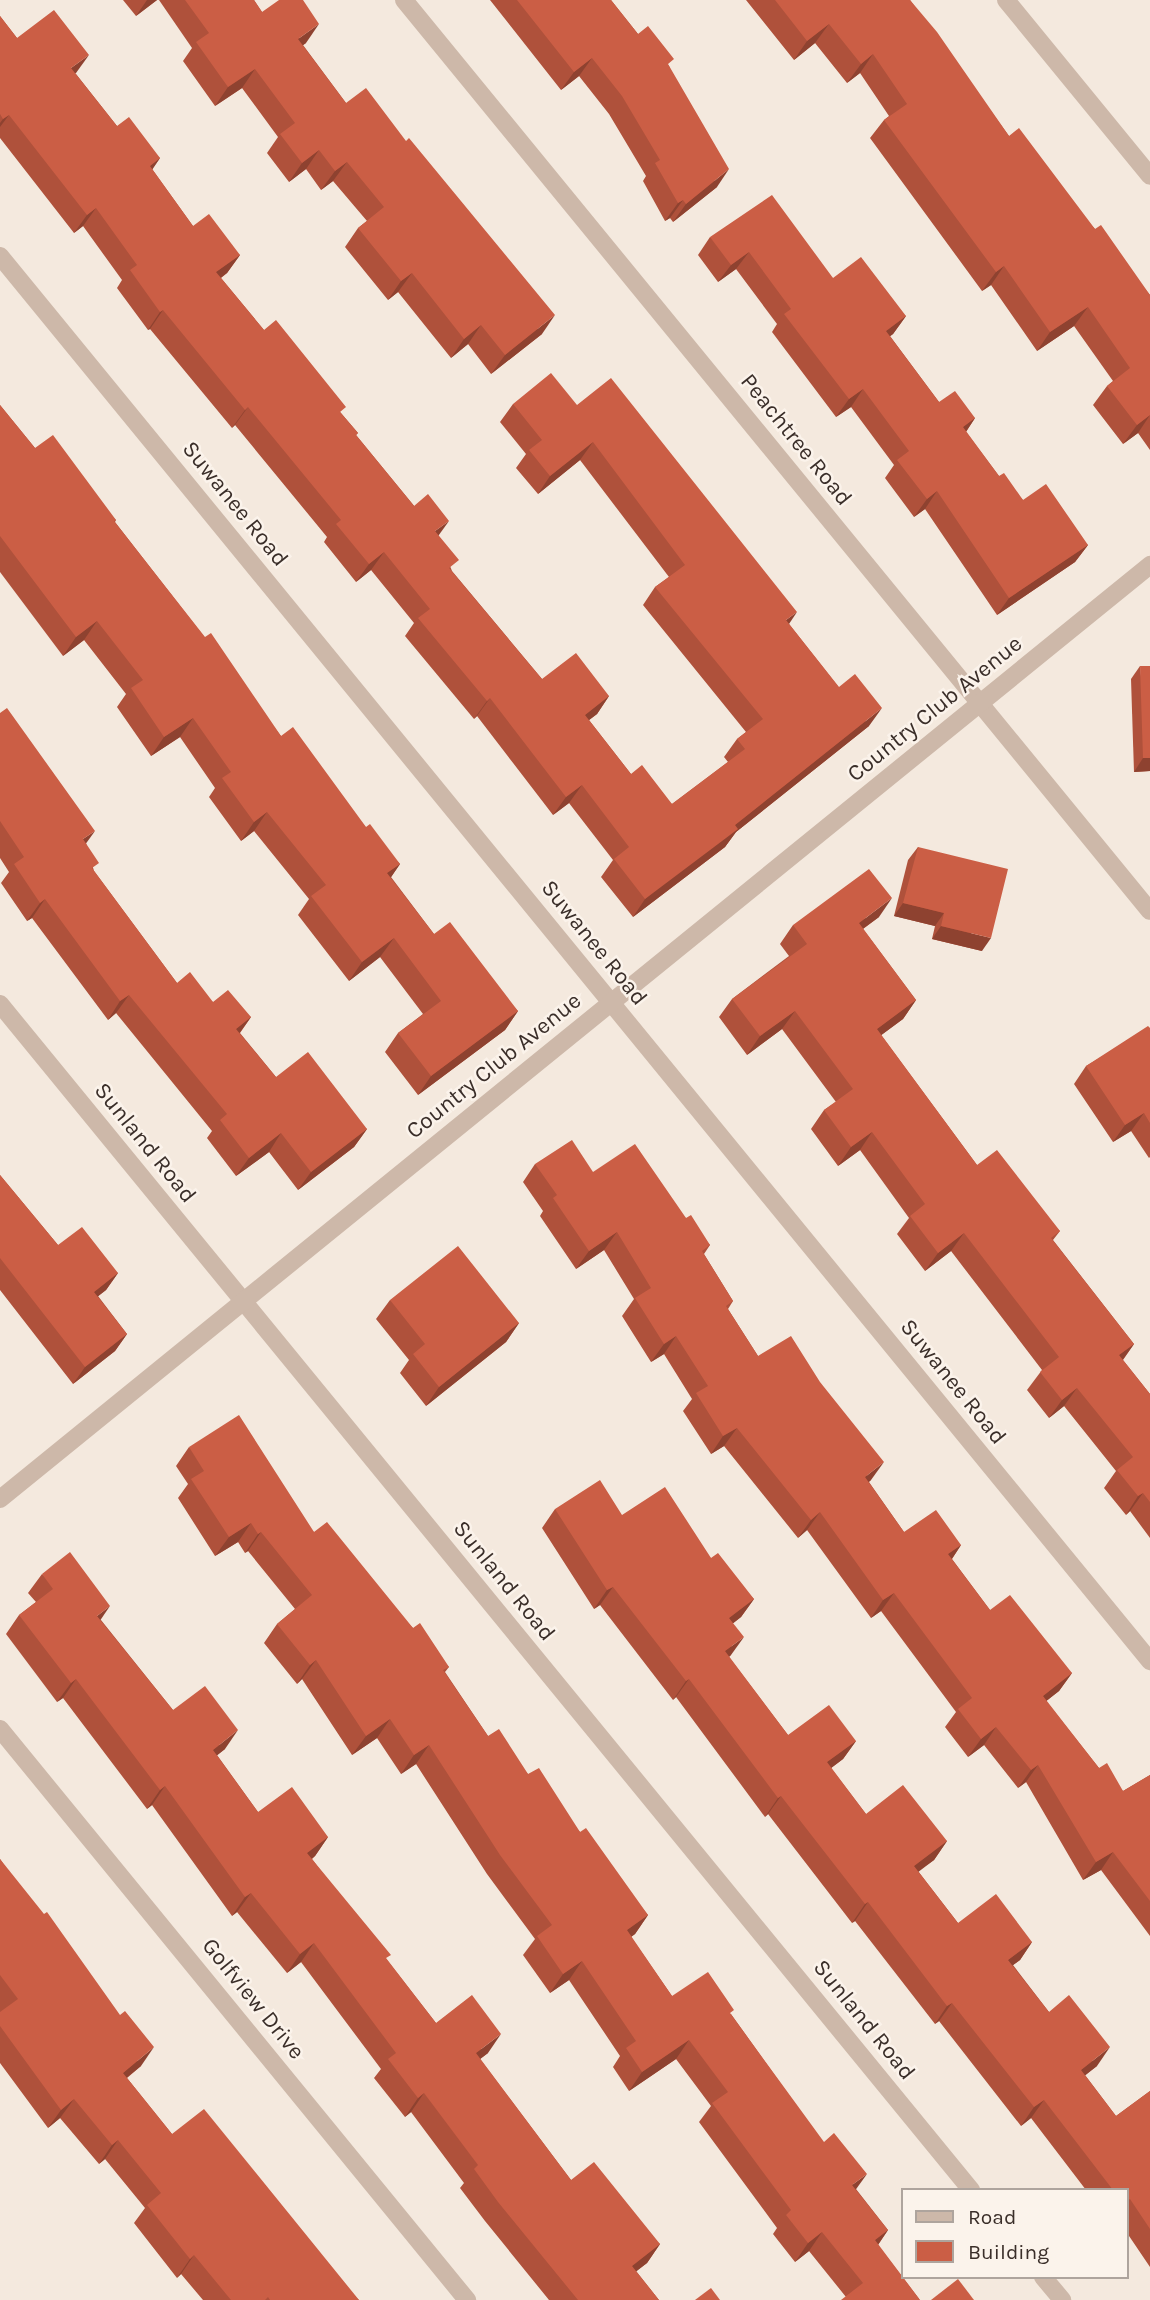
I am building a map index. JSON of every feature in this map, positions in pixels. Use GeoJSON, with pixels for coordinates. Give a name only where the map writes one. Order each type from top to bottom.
{"type":"FeatureCollection","features":[{"type":"Feature","properties":{"kind":"street","name":"Peachtree Road"},"geometry":{"type":"LineString","coordinates":[[404,0],[1150,911]]}},
{"type":"Feature","properties":{"kind":"street"},"geometry":{"type":"LineString","coordinates":[[1006,0],[1150,176]]}},
{"type":"Feature","properties":{"kind":"street","name":"Suwanee Road"},"geometry":{"type":"LineString","coordinates":[[0,256],[1150,1661]]}},
{"type":"Feature","properties":{"kind":"street","name":"Country Club Avenue"},"geometry":{"type":"LineString","coordinates":[[0,1499],[1150,565]]}},
{"type":"Feature","properties":{"kind":"street","name":"Sunland Road"},"geometry":{"type":"LineString","coordinates":[[0,1004],[969,2188]]}},
{"type":"Feature","properties":{"kind":"street","name":"Golfview Drive"},"geometry":{"type":"LineString","coordinates":[[0,1729],[467,2300]]}},
{"type":"Feature","properties":{"kind":"street"},"geometry":{"type":"LineString","coordinates":[[1045,2279],[1062,2300]]}},
{"type":"Feature","properties":{"kind":"building"},"geometry":{"type":"Polygon","coordinates":[[[185,0],[254,0],[262,12],[279,0],[303,0],[319,24],[298,39],[346,103],[366,88],[406,141],[409,138],[555,315],[505,355],[481,325],[464,339],[412,273],[401,281],[358,228],[384,207],[347,162],[335,171],[319,150],[302,163],[280,134],[295,123],[255,69],[228,87],[196,42],[209,33],[185,0]]]}},
{"type":"Feature","properties":{"kind":"building"},"geometry":{"type":"Polygon","coordinates":[[[517,0],[611,0],[638,34],[648,26],[674,59],[668,64],[729,169],[686,204],[683,200],[678,203],[655,163],[660,160],[622,96],[592,58],[574,72],[517,0]]]}},
{"type":"Feature","properties":{"kind":"building"},"geometry":{"type":"Polygon","coordinates":[[[775,0],[910,0],[937,32],[1009,136],[1019,128],[1095,229],[1101,225],[1150,295],[1150,415],[1137,425],[1107,386],[1130,368],[1088,307],[1050,332],[1004,266],[996,272],[884,120],[907,104],[873,54],[861,64],[829,24],[807,41],[775,0]]]}},
{"type":"Feature","properties":{"kind":"building"},"geometry":{"type":"Polygon","coordinates":[[[54,10],[89,55],[71,68],[117,126],[129,117],[160,158],[150,166],[193,226],[209,214],[240,255],[216,272],[264,330],[276,320],[346,407],[340,412],[414,506],[428,494],[449,521],[435,531],[459,560],[449,568],[542,679],[576,653],[609,696],[585,715],[631,774],[642,765],[672,804],[745,749],[737,739],[763,719],[655,587],[685,565],[593,442],[550,476],[529,450],[542,440],[513,404],[551,373],[577,405],[611,378],[797,612],[786,620],[839,687],[855,674],[882,708],[735,825],[738,829],[645,899],[614,859],[629,847],[582,785],[566,797],[490,698],[487,701],[418,618],[430,609],[384,552],[369,564],[336,524],[341,520],[248,407],[245,410],[163,310],[160,312],[130,270],[137,265],[96,208],[87,215],[9,115],[3,119],[0,114],[0,16],[17,38],[54,10]]]}},
{"type":"Feature","properties":{"kind":"building"},"geometry":{"type":"Polygon","coordinates":[[[772,195],[833,278],[861,257],[906,316],[886,331],[939,402],[955,391],[975,418],[963,427],[999,476],[1004,473],[1023,500],[1046,484],[1088,545],[1009,598],[937,491],[927,499],[897,460],[909,451],[863,389],[849,399],[784,314],[791,309],[749,252],[731,265],[710,237],[772,195]]]}},
{"type":"Feature","properties":{"kind":"building"},"geometry":{"type":"Polygon","coordinates":[[[0,405],[35,448],[53,435],[116,520],[114,521],[205,637],[211,633],[281,736],[293,727],[366,827],[370,824],[400,864],[387,873],[434,934],[450,922],[518,1011],[431,1076],[398,1033],[441,1001],[394,938],[362,962],[311,896],[326,885],[267,812],[254,822],[222,778],[231,772],[193,718],[164,737],[131,688],[143,680],[97,621],[76,637],[0,536],[0,405]]]}},
{"type":"Feature","properties":{"kind":"building"},"geometry":{"type":"Polygon","coordinates":[[[1140,666],[1150,666],[1150,758],[1143,758],[1140,666]]]}},
{"type":"Feature","properties":{"kind":"building"},"geometry":{"type":"Polygon","coordinates":[[[7,708],[95,831],[83,839],[99,863],[92,868],[177,983],[190,972],[213,1002],[228,990],[251,1017],[236,1029],[276,1077],[308,1052],[367,1129],[311,1172],[281,1133],[249,1158],[220,1120],[227,1114],[129,995],[120,1001],[45,899],[40,903],[14,864],[24,857],[0,821],[0,713],[7,708]]]}},
{"type":"Feature","properties":{"kind":"building"},"geometry":{"type":"Polygon","coordinates":[[[918,847],[1008,869],[991,938],[941,926],[944,913],[903,903],[918,847]]]}},
{"type":"Feature","properties":{"kind":"building"},"geometry":{"type":"Polygon","coordinates":[[[869,869],[892,898],[859,923],[916,1000],[877,1029],[977,1165],[997,1150],[1060,1231],[1051,1238],[1134,1344],[1119,1355],[1150,1394],[1150,1502],[1143,1493],[1138,1496],[1117,1470],[1133,1457],[1077,1388],[1062,1400],[1040,1372],[1059,1357],[964,1233],[938,1253],[910,1216],[925,1204],[872,1132],[851,1147],[824,1110],[853,1089],[795,1011],[760,1036],[732,999],[807,944],[793,925],[869,869]]]}},
{"type":"Feature","properties":{"kind":"building"},"geometry":{"type":"Polygon","coordinates":[[[1148,1026],[1150,1123],[1144,1113],[1125,1125],[1086,1066],[1148,1026]]]}},
{"type":"Feature","properties":{"kind":"building"},"geometry":{"type":"Polygon","coordinates":[[[572,1140],[593,1172],[635,1144],[686,1218],[691,1215],[710,1245],[702,1251],[733,1301],[726,1306],[758,1356],[791,1336],[820,1382],[884,1462],[865,1477],[904,1532],[936,1510],[961,1545],[948,1554],[990,1610],[1010,1595],[1072,1673],[1043,1696],[1099,1768],[1107,1763],[1123,1791],[1150,1775],[1150,1901],[1113,1852],[1096,1862],[1038,1765],[1031,1770],[996,1727],[981,1739],[958,1709],[972,1698],[894,1593],[883,1600],[820,1512],[811,1520],[737,1428],[723,1436],[696,1393],[708,1386],[676,1336],[664,1344],[635,1298],[651,1288],[617,1232],[589,1251],[553,1198],[557,1195],[535,1164],[572,1140]]]}},
{"type":"Feature","properties":{"kind":"building"},"geometry":{"type":"Polygon","coordinates":[[[0,1175],[58,1245],[82,1227],[118,1273],[94,1292],[127,1334],[85,1367],[0,1258],[0,1175]]]}},
{"type":"Feature","properties":{"kind":"building"},"geometry":{"type":"Polygon","coordinates":[[[458,1246],[519,1323],[439,1387],[413,1354],[425,1344],[390,1300],[458,1246]]]}},
{"type":"Feature","properties":{"kind":"building"},"geometry":{"type":"Polygon","coordinates":[[[239,1415],[314,1532],[327,1522],[413,1628],[420,1623],[449,1667],[443,1670],[488,1736],[499,1729],[528,1774],[539,1768],[580,1832],[586,1828],[648,1915],[627,1930],[672,1996],[708,1972],[734,2010],[730,2013],[824,2142],[834,2133],[867,2174],[852,2185],[888,2230],[875,2240],[920,2300],[841,2300],[863,2283],[822,2232],[808,2243],[786,2215],[791,2210],[712,2103],[728,2092],[689,2040],[642,2072],[626,2048],[636,2041],[582,1961],[563,1974],[537,1936],[552,1925],[500,1855],[429,1745],[414,1755],[390,1719],[366,1736],[316,1660],[310,1665],[277,1624],[312,1595],[251,1523],[229,1537],[191,1479],[204,1471],[189,1447],[239,1415]]]}},
{"type":"Feature","properties":{"kind":"building"},"geometry":{"type":"Polygon","coordinates":[[[600,1480],[622,1515],[665,1487],[711,1558],[718,1553],[754,1599],[729,1618],[744,1637],[725,1651],[788,1735],[829,1705],[856,1741],[827,1762],[866,1814],[903,1785],[947,1841],[914,1866],[958,1923],[996,1894],[1032,1942],[1008,1960],[1049,2012],[1069,1995],[1110,2047],[1081,2070],[1116,2116],[1150,2091],[1150,2229],[1129,2200],[1129,2188],[1111,2188],[1044,2100],[1034,2107],[952,2003],[947,2006],[868,1902],[865,1904],[781,1796],[778,1798],[689,1679],[686,1681],[613,1587],[607,1590],[555,1509],[600,1480]]]}},
{"type":"Feature","properties":{"kind":"building"},"geometry":{"type":"Polygon","coordinates":[[[70,1552],[110,1606],[97,1616],[173,1710],[205,1686],[238,1730],[213,1750],[258,1812],[292,1787],[328,1837],[307,1853],[391,1955],[386,1958],[436,2023],[472,1995],[501,2034],[476,2053],[571,2180],[594,2162],[660,2244],[632,2266],[659,2300],[578,2300],[498,2202],[474,2169],[478,2165],[424,2093],[418,2098],[388,2059],[396,2053],[314,1943],[300,1954],[251,1893],[245,1897],[165,1786],[160,1790],[76,1679],[71,1683],[19,1615],[53,1589],[42,1574],[70,1552]]]}},
{"type":"Feature","properties":{"kind":"building"},"geometry":{"type":"Polygon","coordinates":[[[0,1859],[44,1914],[47,1912],[120,2015],[125,2011],[154,2047],[123,2073],[172,2134],[204,2109],[359,2300],[270,2300],[268,2297],[265,2300],[231,2300],[194,2255],[190,2259],[147,2205],[161,2193],[118,2140],[112,2145],[74,2099],[61,2110],[0,2026],[0,2012],[18,1999],[0,1975],[0,1859]]]}},
{"type":"Feature","properties":{"kind":"building"},"geometry":{"type":"Polygon","coordinates":[[[958,2279],[974,2300],[931,2300],[958,2279]]]}},
{"type":"Feature","properties":{"kind":"building"},"geometry":{"type":"Polygon","coordinates":[[[711,2288],[720,2300],[695,2300],[711,2288]]]}}]}
